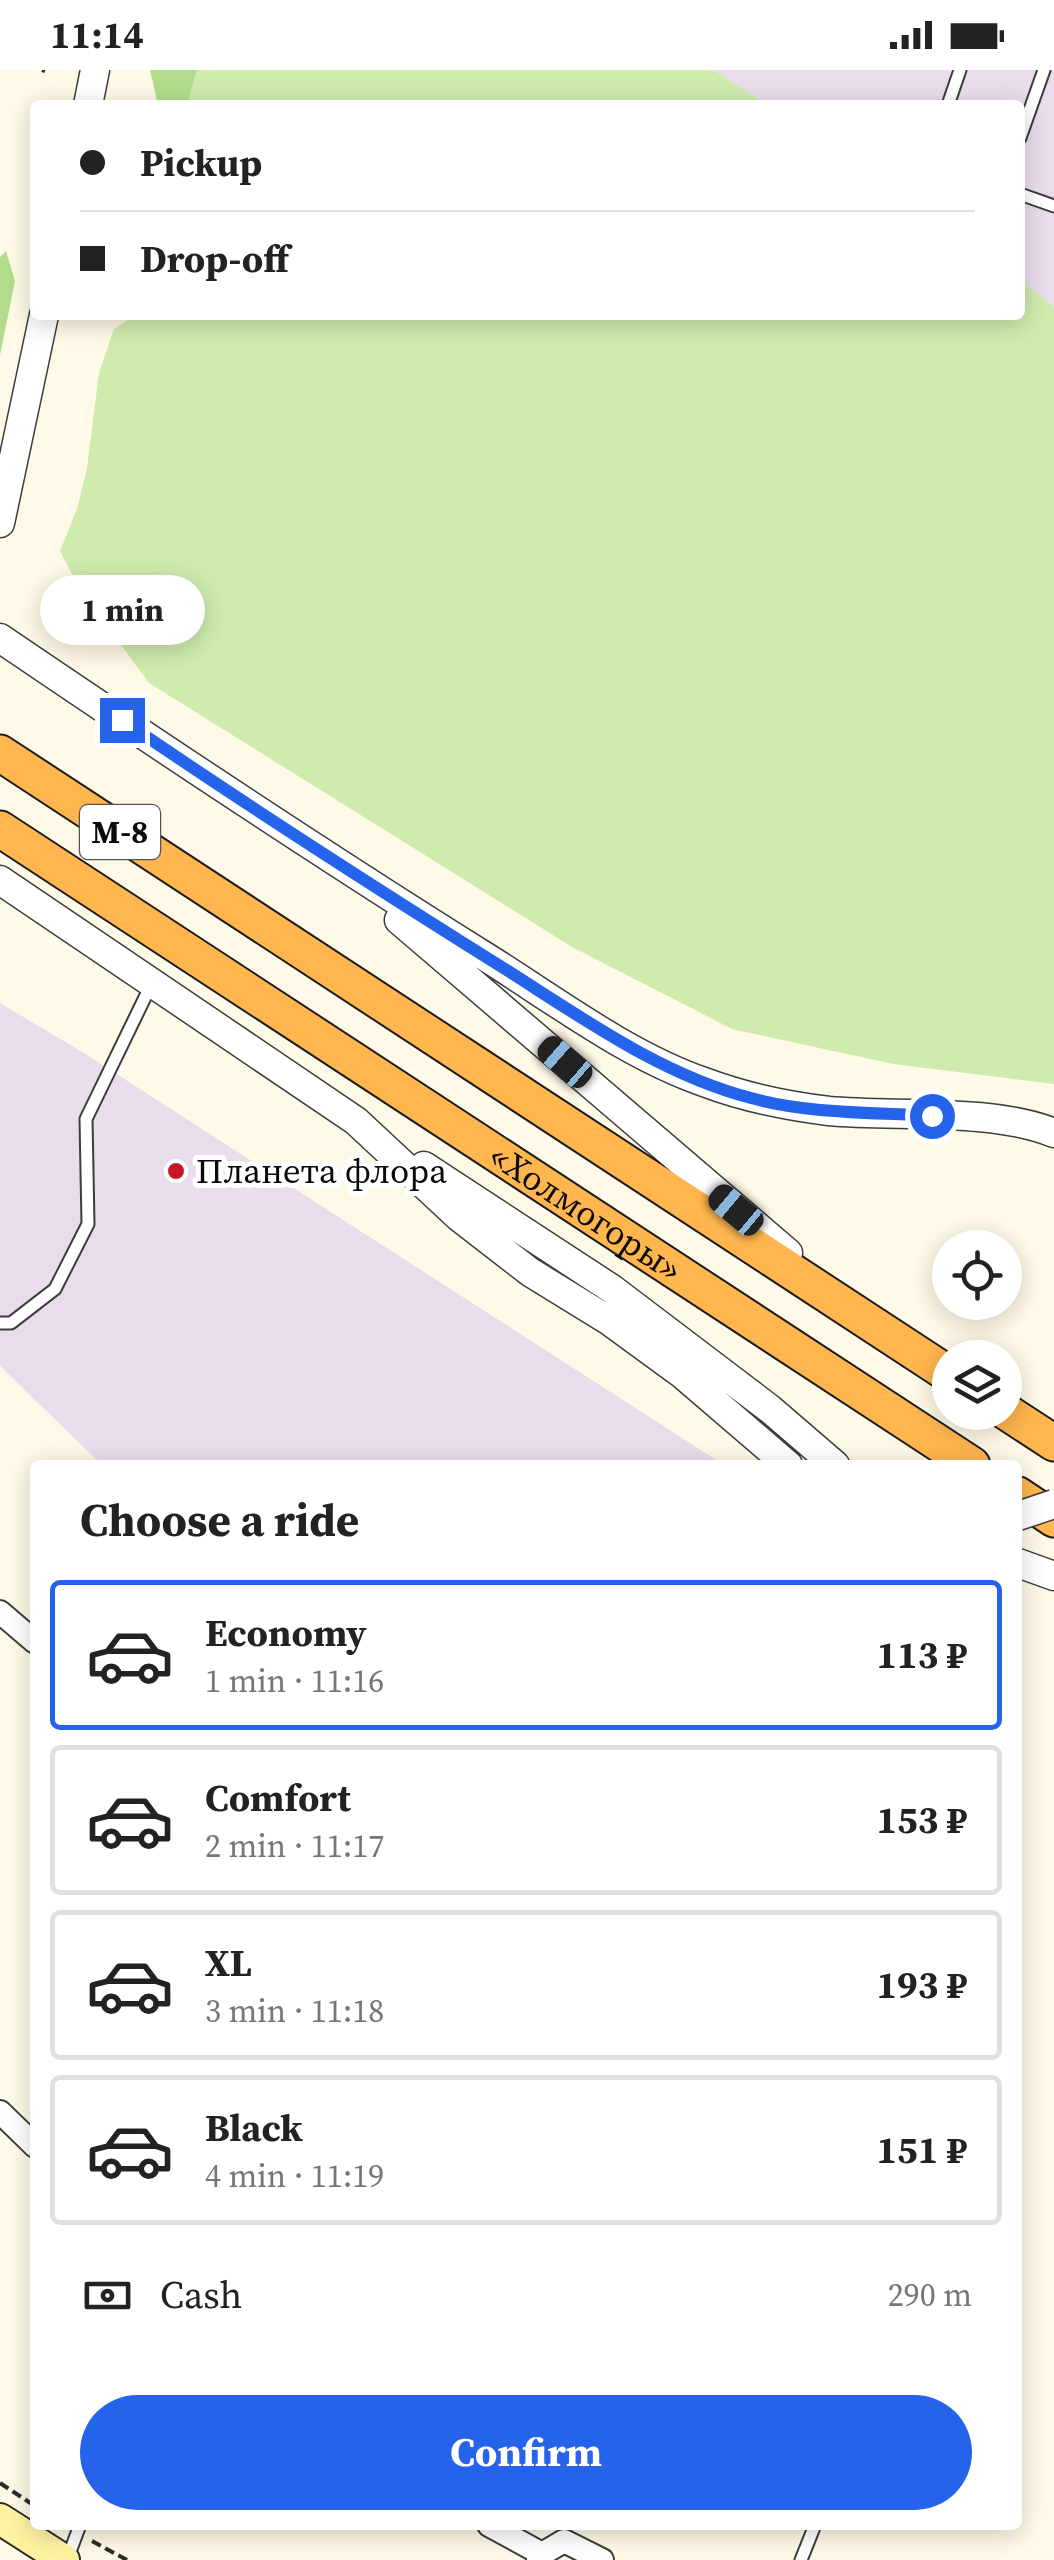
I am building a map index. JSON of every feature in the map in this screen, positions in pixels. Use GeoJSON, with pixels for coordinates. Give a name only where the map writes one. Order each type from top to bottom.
{"type":"FeatureCollection","features":[{"type":"Feature","properties":{"kind":"highway","name":"«Холмогоры»"},"geometry":{"type":"LineString","coordinates":[[0,753],[932,1363]]}},
{"type":"Feature","properties":{"kind":"highway","name":"«Холмогоры»"},"geometry":{"type":"LineString","coordinates":[[0,830],[964,1460]]}},
{"type":"Feature","properties":{"kind":"highway"},"geometry":{"type":"LineString","coordinates":[[1022,1422],[1054,1443]]}},
{"type":"Feature","properties":{"kind":"highway"},"geometry":{"type":"LineString","coordinates":[[1022,1498],[1054,1519]]}},
{"type":"Feature","properties":{"kind":"main road"},"geometry":{"type":"LineString","coordinates":[[0,2519],[30,2529]]}},
{"type":"Feature","properties":{"kind":"main road"},"geometry":{"type":"LineString","coordinates":[[32,2530],[72,2544]]}},
{"type":"Feature","properties":{"kind":"street"},"geometry":{"type":"LineString","coordinates":[[89,100],[96,70]]}},
{"type":"Feature","properties":{"kind":"street"},"geometry":{"type":"LineString","coordinates":[[0,522],[43,320]]}},
{"type":"Feature","properties":{"kind":"street"},"geometry":{"type":"LineString","coordinates":[[0,638],[305,844],[634,1049],[698,1080],[753,1099],[828,1110],[966,1117],[1039,1126],[1054,1133]]}},
{"type":"Feature","properties":{"kind":"street"},"geometry":{"type":"LineString","coordinates":[[305,844],[452,963],[678,1161],[882,1330]]}},
{"type":"Feature","properties":{"kind":"street"},"geometry":{"type":"LineString","coordinates":[[0,880],[612,1289],[770,1409],[829,1460]]}},
{"type":"Feature","properties":{"kind":"street"},"geometry":{"type":"LineString","coordinates":[[356,1121],[459,1217],[530,1272],[608,1320],[682,1374],[782,1460]]}},
{"type":"Feature","properties":{"kind":"street"},"geometry":{"type":"LineString","coordinates":[[1022,1515],[1054,1504]]}},
{"type":"Feature","properties":{"kind":"street"},"geometry":{"type":"LineString","coordinates":[[1022,1564],[1054,1576]]}},
{"type":"Feature","properties":{"kind":"street"},"geometry":{"type":"LineString","coordinates":[[0,1612],[30,1638]]}},
{"type":"Feature","properties":{"kind":"street"},"geometry":{"type":"LineString","coordinates":[[0,2112],[30,2141]]}},
{"type":"Feature","properties":{"kind":"street"},"geometry":{"type":"LineString","coordinates":[[497,2530],[540,2557],[568,2533],[602,2560]]}},
{"type":"Feature","properties":{"kind":"lane"},"geometry":{"type":"LineString","coordinates":[[950,100],[960,70]]}},
{"type":"Feature","properties":{"kind":"lane"},"geometry":{"type":"LineString","coordinates":[[1025,124],[1044,70]]}},
{"type":"Feature","properties":{"kind":"lane"},"geometry":{"type":"LineString","coordinates":[[1025,196],[1054,206]]}},
{"type":"Feature","properties":{"kind":"lane"},"geometry":{"type":"LineString","coordinates":[[0,1323],[11,1323],[56,1289],[88,1224],[86,1119],[154,981]]}},
{"type":"Feature","properties":{"kind":"lane"},"geometry":{"type":"LineString","coordinates":[[800,2560],[813,2530]]}},
{"type":"Feature","properties":{"kind":"path"},"geometry":{"type":"LineString","coordinates":[[0,2483],[30,2503]]}},
{"type":"Feature","properties":{"kind":"path"},"geometry":{"type":"LineString","coordinates":[[72,2544],[127,2560]]}},
{"type":"Feature","properties":{"kind":"shaded area"},"geometry":{"type":"Polygon","coordinates":[[[713,70],[1054,70],[1054,306],[1025,284],[1025,100],[761,100],[713,70]]]}},
{"type":"Feature","properties":{"kind":"shaded area"},"geometry":{"type":"Polygon","coordinates":[[[0,1003],[84,1053],[716,1460],[97,1460],[0,1366],[0,1003]]]}},
{"type":"Feature","properties":{"kind":"green space"},"geometry":{"type":"Polygon","coordinates":[[[150,70],[197,70],[188,100],[157,100],[150,70]]]}},
{"type":"Feature","properties":{"kind":"green space"},"geometry":{"type":"Polygon","coordinates":[[[197,70],[713,70],[761,100],[188,100],[197,70]]]}},
{"type":"Feature","properties":{"kind":"green space"},"geometry":{"type":"Polygon","coordinates":[[[6,251],[15,281],[0,355],[0,257],[6,251]]]}},
{"type":"Feature","properties":{"kind":"green space"},"geometry":{"type":"Polygon","coordinates":[[[1025,284],[1054,306],[1054,1084],[893,1064],[732,1029],[572,947],[149,683],[79,588],[60,551],[77,509],[87,468],[99,373],[114,329],[128,320],[1025,320],[1025,284]]]}},
{"type":"Feature","properties":{"kind":"place","name":"Планета флора"},"geometry":{"type":"Point","coordinates":[176,1171]}},
{"type":"Feature","properties":{"kind":"route"},"geometry":{"type":"LineString","coordinates":[[122,720],[305,844],[634,1049],[698,1080],[753,1099],[828,1110],[932,1116]]}}]}
